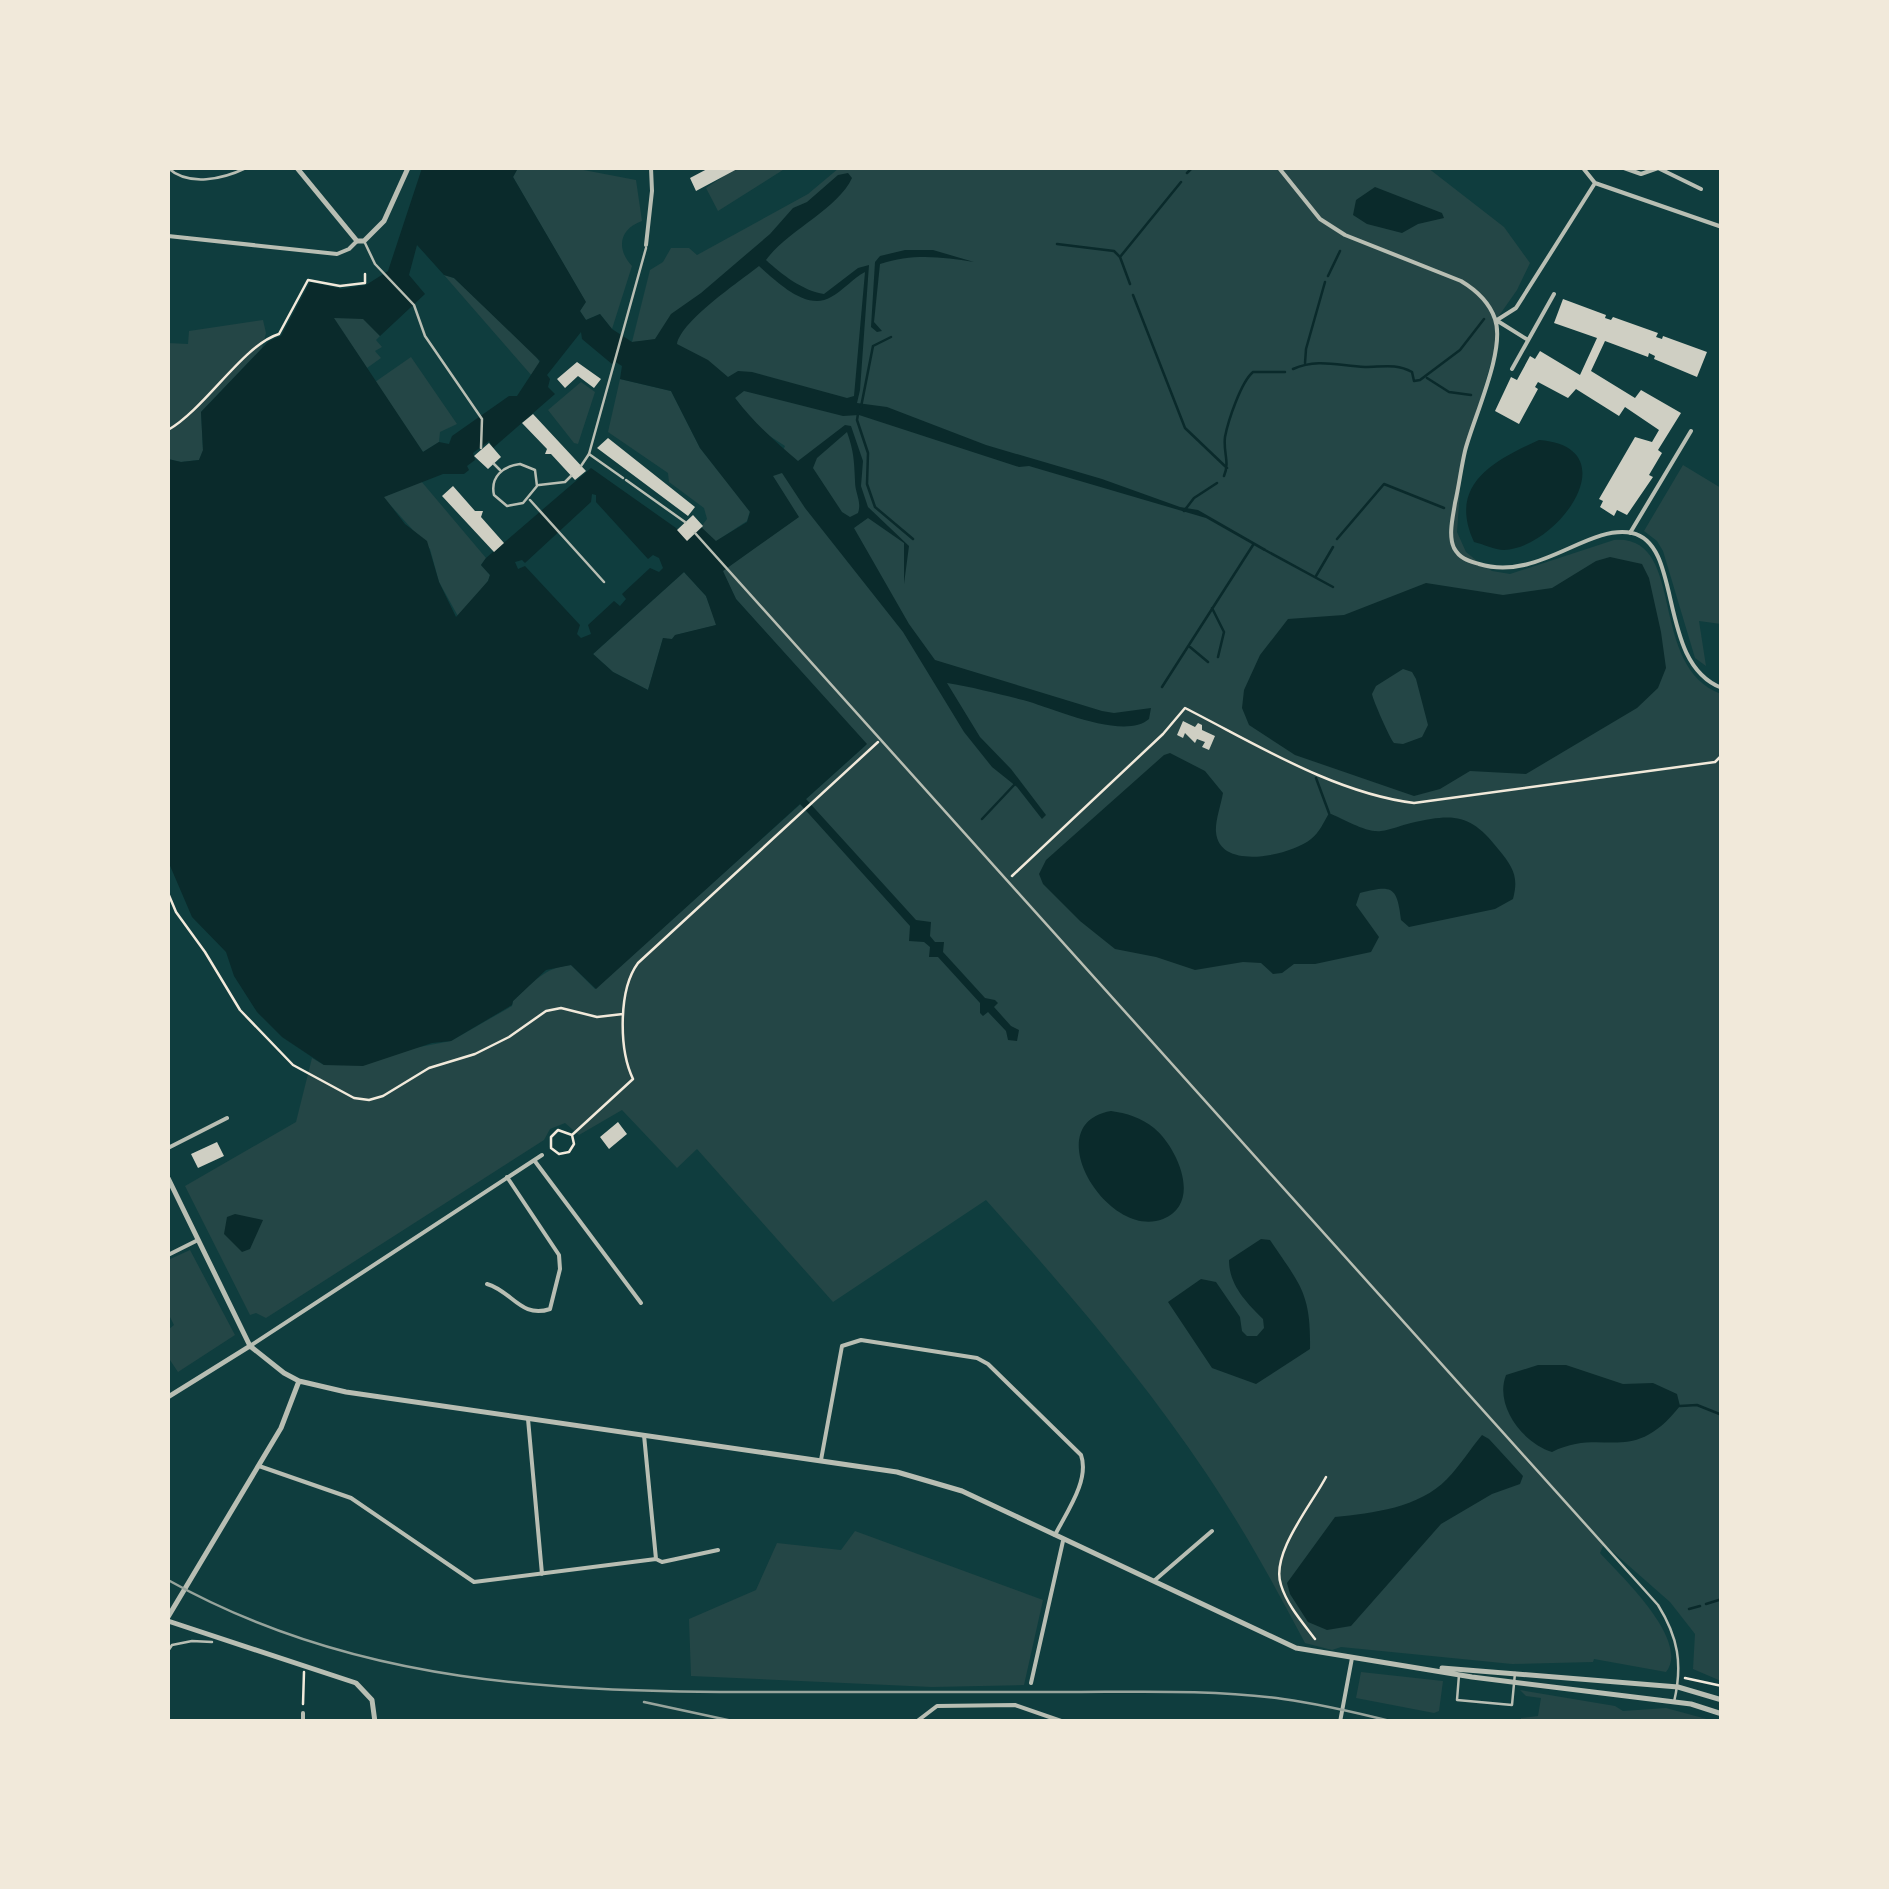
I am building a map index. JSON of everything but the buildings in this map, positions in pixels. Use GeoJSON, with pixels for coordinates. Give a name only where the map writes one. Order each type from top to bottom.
{"type":"FeatureCollection","features":[{"type":"Feature","properties":{"kind":"street"},"geometry":{"type":"LineString","coordinates":[[168,168],[175,175],[207,180],[246,168]]}},
{"type":"Feature","properties":{"kind":"street"},"geometry":{"type":"LineString","coordinates":[[297,168],[414,305],[425,336],[480,415],[481,448]]}},
{"type":"Feature","properties":{"kind":"street"},"geometry":{"type":"LineString","coordinates":[[168,236],[337,254],[349,250],[384,221],[408,168]]}},
{"type":"Feature","properties":{"kind":"street"},"geometry":{"type":"LineString","coordinates":[[581,466],[590,454],[646,245],[651,168]]}},
{"type":"Feature","properties":{"kind":"street"},"geometry":{"type":"LineString","coordinates":[[1279,168],[1320,219],[1345,235],[1461,280],[1476,290],[1496,320],[1528,340]]}},
{"type":"Feature","properties":{"kind":"street"},"geometry":{"type":"LineString","coordinates":[[1583,168],[1595,182],[1722,227]]}},
{"type":"Feature","properties":{"kind":"street"},"geometry":{"type":"LineString","coordinates":[[1624,168],[1640,174],[1658,168],[1701,189]]}},
{"type":"Feature","properties":{"kind":"street"},"geometry":{"type":"LineString","coordinates":[[1496,320],[1516,308],[1595,182]]}},
{"type":"Feature","properties":{"kind":"street"},"geometry":{"type":"LineString","coordinates":[[1512,370],[1554,294]]}},
{"type":"Feature","properties":{"kind":"street"},"geometry":{"type":"LineString","coordinates":[[1496,320],[1496,349],[1464,453],[1452,520],[1454,548],[1464,560],[1490,568],[1510,568],[1532,565],[1610,534],[1630,533],[1644,538],[1659,560],[1686,659],[1704,680],[1722,688]]}},
{"type":"Feature","properties":{"kind":"street"},"geometry":{"type":"LineString","coordinates":[[1630,533],[1691,430]]}},
{"type":"Feature","properties":{"kind":"street"},"geometry":{"type":"LineString","coordinates":[[590,454],[685,522]]}},
{"type":"Feature","properties":{"kind":"street"},"geometry":{"type":"LineString","coordinates":[[494,464],[501,471]]}},
{"type":"Feature","properties":{"kind":"street"},"geometry":{"type":"LineString","coordinates":[[514,464],[532,467],[538,475],[537,486],[529,499],[512,506],[498,500],[492,488],[501,471],[514,464]]}},
{"type":"Feature","properties":{"kind":"street"},"geometry":{"type":"LineString","coordinates":[[537,486],[565,482],[571,476]]}},
{"type":"Feature","properties":{"kind":"street"},"geometry":{"type":"LineString","coordinates":[[529,499],[604,582]]}},
{"type":"Feature","properties":{"kind":"street"},"geometry":{"type":"LineString","coordinates":[[695,533],[1658,1605],[1677,1640],[1678,1687],[1674,1702]]}},
{"type":"Feature","properties":{"kind":"street"},"geometry":{"type":"LineString","coordinates":[[168,1148],[228,1118]]}},
{"type":"Feature","properties":{"kind":"street"},"geometry":{"type":"LineString","coordinates":[[168,1397],[542,1155]]}},
{"type":"Feature","properties":{"kind":"street"},"geometry":{"type":"LineString","coordinates":[[534,1160],[641,1303]]}},
{"type":"Feature","properties":{"kind":"street"},"geometry":{"type":"LineString","coordinates":[[168,1178],[250,1346],[299,1381],[346,1392],[821,1460],[934,1481],[1286,1645],[1429,1668],[1678,1687],[1722,1700]]}},
{"type":"Feature","properties":{"kind":"street"},"geometry":{"type":"LineString","coordinates":[[488,1284],[499,1287],[521,1308],[539,1313],[550,1309],[560,1269],[559,1255],[507,1178]]}},
{"type":"Feature","properties":{"kind":"street"},"geometry":{"type":"LineString","coordinates":[[168,1255],[198,1240]]}},
{"type":"Feature","properties":{"kind":"street"},"geometry":{"type":"LineString","coordinates":[[821,1460],[842,1346],[860,1340],[977,1358],[988,1364],[1081,1456],[1085,1466],[1080,1483],[1055,1535]]}},
{"type":"Feature","properties":{"kind":"street"},"geometry":{"type":"LineString","coordinates":[[299,1381],[281,1428],[168,1619],[356,1683],[372,1700],[374,1722]]}},
{"type":"Feature","properties":{"kind":"street"},"geometry":{"type":"LineString","coordinates":[[528,1418],[542,1574]]}},
{"type":"Feature","properties":{"kind":"street"},"geometry":{"type":"LineString","coordinates":[[644,1435],[656,1559]]}},
{"type":"Feature","properties":{"kind":"street"},"geometry":{"type":"LineString","coordinates":[[259,1466],[351,1498],[474,1582],[656,1559],[662,1562],[718,1550]]}},
{"type":"Feature","properties":{"kind":"street"},"geometry":{"type":"LineString","coordinates":[[1154,1582],[1212,1531]]}},
{"type":"Feature","properties":{"kind":"street"},"geometry":{"type":"LineString","coordinates":[[1031,1683],[1064,1539]]}},
{"type":"Feature","properties":{"kind":"street"},"geometry":{"type":"LineString","coordinates":[[168,1651],[172,1645],[212,1642]]}},
{"type":"Feature","properties":{"kind":"street"},"geometry":{"type":"LineString","coordinates":[[1340,1722],[1352,1658]]}},
{"type":"Feature","properties":{"kind":"street"},"geometry":{"type":"LineString","coordinates":[[1460,1671],[1514,1682],[1674,1702],[1722,1714]]}},
{"type":"Feature","properties":{"kind":"street"},"geometry":{"type":"LineString","coordinates":[[1460,1671],[1457,1700],[1512,1705],[1515,1672]]}},
{"type":"Feature","properties":{"kind":"street"},"geometry":{"type":"LineString","coordinates":[[916,1722],[937,1706],[1015,1704],[1064,1722]]}},
{"type":"Feature","properties":{"kind":"street"},"geometry":{"type":"LineString","coordinates":[[303,1713],[303,1722]]}},
{"type":"Feature","properties":{"kind":"path"},"geometry":{"type":"LineString","coordinates":[[168,430],[263,340],[279,334],[308,280],[346,286],[365,284],[365,274]]}},
{"type":"Feature","properties":{"kind":"path"},"geometry":{"type":"LineString","coordinates":[[1006,880],[1185,708],[1316,773],[1388,800],[1414,803],[1714,762],[1722,756]]}},
{"type":"Feature","properties":{"kind":"path"},"geometry":{"type":"LineString","coordinates":[[572,1135],[632,1080],[623,1014],[626,984],[638,963],[881,739]]}},
{"type":"Feature","properties":{"kind":"path"},"geometry":{"type":"LineString","coordinates":[[168,893],[176,912],[240,1010],[293,1065],[354,1098],[369,1100],[383,1096],[429,1068],[475,1054],[509,1037],[546,1012],[562,1008],[598,1017],[623,1014]]}},
{"type":"Feature","properties":{"kind":"path"},"geometry":{"type":"LineString","coordinates":[[558,1130],[572,1135],[574,1144],[569,1152],[560,1154],[552,1148],[550,1137],[558,1130]]}},
{"type":"Feature","properties":{"kind":"path"},"geometry":{"type":"LineString","coordinates":[[1315,1639],[1279,1582],[1284,1549],[1326,1477]]}},
{"type":"Feature","properties":{"kind":"path"},"geometry":{"type":"LineString","coordinates":[[303,1713],[304,1666]]}},
{"type":"Feature","properties":{"kind":"path"},"geometry":{"type":"LineString","coordinates":[[1678,1676],[1722,1686]]}},
{"type":"Feature","properties":{"kind":"shaded area"},"geometry":{"type":"Polygon","coordinates":[[[422,168],[518,168],[513,177],[586,302],[580,311],[586,320],[600,314],[612,329],[632,342],[655,339],[671,314],[770,234],[793,208],[807,202],[838,175],[848,173],[852,178],[836,200],[766,260],[800,286],[824,294],[858,268],[869,265],[857,403],[887,407],[986,445],[1198,510],[1266,549],[1206,518],[1029,466],[1019,467],[859,415],[843,416],[744,391],[735,398],[798,461],[845,425],[851,426],[863,461],[861,486],[868,507],[909,546],[904,584],[904,543],[868,518],[854,528],[909,624],[935,660],[1102,711],[1151,708],[1149,719],[1138,725],[1106,725],[947,683],[980,737],[1046,815],[1042,819],[964,732],[903,632],[782,473],[773,476],[799,517],[723,571],[736,599],[867,744],[806,799],[916,920],[931,922],[930,936],[935,942],[944,942],[943,952],[985,998],[998,1003],[994,1007],[1019,1030],[1017,1041],[1008,1040],[1006,1031],[988,1012],[983,1016],[980,1013],[980,1003],[938,957],[929,957],[930,947],[924,942],[909,941],[910,926],[800,804],[596,989],[571,965],[546,970],[512,1005],[451,1041],[432,1043],[363,1066],[324,1065],[282,1037],[257,1012],[234,976],[226,952],[192,917],[168,861],[168,459],[199,460],[203,450],[201,412],[269,341],[281,336],[310,282],[342,289],[366,285],[388,271],[422,168]],[[417,245],[409,275],[425,294],[380,336],[363,319],[334,318],[423,452],[439,442],[449,444],[452,436],[509,396],[517,396],[540,361],[454,278],[444,275],[417,245]],[[759,266],[689,324],[677,344],[708,360],[728,377],[738,371],[752,372],[847,398],[854,396],[865,272],[822,301],[792,293],[759,266]],[[581,332],[547,375],[548,387],[555,394],[493,448],[489,441],[473,453],[475,460],[464,474],[443,474],[384,497],[405,524],[427,541],[439,582],[456,617],[488,581],[490,575],[481,565],[486,558],[591,468],[687,540],[701,527],[716,541],[747,522],[750,512],[700,448],[671,391],[620,379],[622,366],[614,361],[612,364],[582,339],[581,332]],[[847,432],[817,458],[813,468],[842,512],[850,517],[858,513],[847,432]],[[592,494],[591,502],[525,563],[515,562],[518,569],[525,566],[580,625],[577,634],[581,638],[591,634],[588,625],[614,601],[620,606],[626,599],[622,594],[650,568],[659,572],[663,568],[659,558],[653,555],[648,559],[592,494]],[[684,572],[593,654],[613,672],[648,690],[663,638],[672,639],[716,625],[706,596],[684,572]]]}},
{"type":"Feature","properties":{"kind":"shaded area"},"geometry":{"type":"Polygon","coordinates":[[[518,168],[573,168],[636,180],[642,221],[628,229],[622,240],[632,266],[612,329],[600,314],[586,320],[580,311],[585,301],[513,177],[518,168]]]}},
{"type":"Feature","properties":{"kind":"shaded area"},"geometry":{"type":"Polygon","coordinates":[[[736,168],[786,168],[718,211],[706,188],[736,168]]]}},
{"type":"Feature","properties":{"kind":"shaded area"},"geometry":{"type":"Polygon","coordinates":[[[839,168],[1428,168],[1504,227],[1530,263],[1496,320],[1495,349],[1462,462],[1457,532],[1466,552],[1477,561],[1492,571],[1510,574],[1614,540],[1637,544],[1651,558],[1661,579],[1683,657],[1698,679],[1721,694],[1721,1681],[1693,1669],[1695,1634],[1670,1602],[1604,1544],[1600,1553],[1662,1627],[1671,1659],[1666,1672],[1594,1659],[1512,1664],[1341,1647],[1332,1650],[1305,1643],[1245,1535],[1181,1437],[1101,1333],[986,1200],[833,1302],[697,1149],[677,1168],[622,1110],[579,1135],[565,1123],[550,1129],[544,1140],[266,1318],[256,1313],[250,1315],[185,1186],[296,1122],[312,1058],[324,1065],[451,1041],[512,1006],[539,977],[562,966],[571,965],[595,989],[866,745],[736,599],[722,571],[798,517],[772,475],[785,446],[756,427],[735,398],[655,340],[632,342],[650,270],[663,262],[671,248],[689,248],[697,255],[808,194],[839,168]]]}},
{"type":"Feature","properties":{"kind":"shaded area"},"geometry":{"type":"Polygon","coordinates":[[[1375,187],[1442,213],[1444,218],[1418,224],[1402,233],[1367,224],[1353,215],[1356,200],[1375,187]]]}},
{"type":"Feature","properties":{"kind":"shaded area"},"geometry":{"type":"Polygon","coordinates":[[[905,250],[933,250],[974,262],[916,257],[880,264],[874,322],[882,331],[877,332],[871,327],[875,262],[880,256],[905,250]]]}},
{"type":"Feature","properties":{"kind":"shaded area"},"geometry":{"type":"Polygon","coordinates":[[[444,275],[454,278],[535,354],[540,363],[532,376],[444,275]]]}},
{"type":"Feature","properties":{"kind":"shaded area"},"geometry":{"type":"Polygon","coordinates":[[[333,318],[363,318],[380,336],[376,340],[382,347],[375,351],[381,358],[367,368],[333,318]]]}},
{"type":"Feature","properties":{"kind":"shaded area"},"geometry":{"type":"Polygon","coordinates":[[[263,320],[266,333],[262,348],[201,412],[203,451],[199,460],[168,459],[168,343],[188,344],[189,331],[263,320]]]}},
{"type":"Feature","properties":{"kind":"shaded area"},"geometry":{"type":"Polygon","coordinates":[[[411,357],[457,424],[440,432],[439,442],[423,452],[375,382],[411,357]]]}},
{"type":"Feature","properties":{"kind":"shaded area"},"geometry":{"type":"Polygon","coordinates":[[[620,379],[671,391],[700,448],[750,511],[747,521],[715,542],[701,527],[707,519],[704,508],[669,482],[668,473],[608,432],[620,379]]]}},
{"type":"Feature","properties":{"kind":"shaded area"},"geometry":{"type":"Polygon","coordinates":[[[581,382],[595,392],[578,444],[548,410],[581,382]]]}},
{"type":"Feature","properties":{"kind":"shaded area"},"geometry":{"type":"Polygon","coordinates":[[[1539,440],[1566,447],[1579,460],[1582,477],[1576,497],[1546,533],[1525,545],[1504,550],[1474,542],[1467,522],[1471,490],[1492,466],[1539,440]]]}},
{"type":"Feature","properties":{"kind":"shaded area"},"geometry":{"type":"Polygon","coordinates":[[[1683,465],[1721,488],[1721,624],[1699,621],[1706,666],[1695,658],[1663,551],[1644,531],[1683,465]]]}},
{"type":"Feature","properties":{"kind":"shaded area"},"geometry":{"type":"Polygon","coordinates":[[[421,481],[486,558],[481,565],[490,575],[488,581],[459,618],[439,582],[430,549],[383,497],[421,481]]]}},
{"type":"Feature","properties":{"kind":"shaded area"},"geometry":{"type":"Polygon","coordinates":[[[1610,557],[1642,564],[1649,578],[1666,668],[1658,688],[1637,708],[1526,774],[1470,771],[1440,789],[1414,796],[1295,755],[1249,725],[1242,708],[1244,690],[1260,655],[1288,619],[1344,615],[1426,583],[1503,595],[1552,588],[1596,561],[1610,557]],[[1403,669],[1376,686],[1372,694],[1394,743],[1422,737],[1428,725],[1412,672],[1403,669]]]}},
{"type":"Feature","properties":{"kind":"shaded area"},"geometry":{"type":"Polygon","coordinates":[[[684,572],[706,596],[717,625],[676,635],[671,640],[663,638],[648,690],[613,672],[593,654],[684,572]]]}},
{"type":"Feature","properties":{"kind":"shaded area"},"geometry":{"type":"Polygon","coordinates":[[[1170,753],[1205,771],[1223,793],[1216,832],[1220,844],[1229,852],[1258,856],[1302,845],[1314,837],[1329,813],[1375,831],[1439,818],[1461,819],[1480,829],[1508,862],[1515,878],[1513,899],[1495,909],[1409,927],[1401,920],[1391,891],[1360,893],[1356,905],[1379,937],[1371,952],[1315,964],[1294,964],[1282,973],[1273,974],[1261,963],[1243,962],[1195,970],[1115,949],[1080,921],[1043,884],[1039,874],[1046,860],[1170,753]]]}},
{"type":"Feature","properties":{"kind":"shaded area"},"geometry":{"type":"Polygon","coordinates":[[[1111,1111],[1149,1124],[1178,1161],[1184,1188],[1182,1201],[1163,1219],[1142,1221],[1121,1213],[1088,1178],[1080,1157],[1080,1136],[1089,1120],[1111,1111]]]}},
{"type":"Feature","properties":{"kind":"shaded area"},"geometry":{"type":"Polygon","coordinates":[[[235,1214],[263,1220],[250,1249],[242,1252],[224,1234],[227,1217],[235,1214]]]}},
{"type":"Feature","properties":{"kind":"shaded area"},"geometry":{"type":"Polygon","coordinates":[[[1261,1239],[1270,1240],[1302,1290],[1310,1349],[1256,1384],[1212,1368],[1168,1302],[1201,1279],[1216,1282],[1240,1317],[1242,1331],[1247,1336],[1257,1336],[1264,1328],[1263,1319],[1235,1285],[1229,1260],[1261,1239]]]}},
{"type":"Feature","properties":{"kind":"shaded area"},"geometry":{"type":"Polygon","coordinates":[[[190,1250],[235,1335],[178,1372],[168,1357],[168,1330],[174,1325],[168,1313],[168,1260],[190,1250]]]}},
{"type":"Feature","properties":{"kind":"shaded area"},"geometry":{"type":"Polygon","coordinates":[[[1538,1365],[1566,1365],[1623,1384],[1653,1383],[1677,1394],[1680,1406],[1647,1436],[1632,1441],[1570,1445],[1552,1452],[1522,1432],[1504,1399],[1506,1375],[1538,1365]]]}},
{"type":"Feature","properties":{"kind":"shaded area"},"geometry":{"type":"Polygon","coordinates":[[[1482,1435],[1523,1476],[1520,1484],[1492,1494],[1441,1524],[1351,1626],[1327,1630],[1308,1622],[1287,1583],[1335,1517],[1380,1511],[1423,1497],[1447,1479],[1482,1435]]]}},
{"type":"Feature","properties":{"kind":"shaded area"},"geometry":{"type":"Polygon","coordinates":[[[855,1531],[1043,1600],[1024,1685],[932,1687],[691,1676],[689,1619],[756,1590],[777,1543],[841,1550],[855,1531]]]}},
{"type":"Feature","properties":{"kind":"shaded area"},"geometry":{"type":"Polygon","coordinates":[[[1361,1672],[1443,1681],[1439,1711],[1356,1698],[1361,1672]]]}},
{"type":"Feature","properties":{"kind":"shaded area"},"geometry":{"type":"Polygon","coordinates":[[[1520,1690],[1615,1706],[1623,1711],[1666,1708],[1714,1721],[1521,1721],[1538,1716],[1541,1698],[1526,1696],[1520,1690]]]}},
{"type":"Feature","properties":{"kind":"waterway"},"geometry":{"type":"LineString","coordinates":[[1187,173],[1192,168]]}},
{"type":"Feature","properties":{"kind":"waterway"},"geometry":{"type":"LineString","coordinates":[[1120,257],[1181,182]]}},
{"type":"Feature","properties":{"kind":"waterway"},"geometry":{"type":"LineString","coordinates":[[1057,244],[1114,251],[1130,284]]}},
{"type":"Feature","properties":{"kind":"waterway"},"geometry":{"type":"LineString","coordinates":[[1328,276],[1340,251]]}},
{"type":"Feature","properties":{"kind":"waterway"},"geometry":{"type":"LineString","coordinates":[[1305,363],[1325,282]]}},
{"type":"Feature","properties":{"kind":"waterway"},"geometry":{"type":"LineString","coordinates":[[1133,295],[1185,428],[1227,468]]}},
{"type":"Feature","properties":{"kind":"waterway"},"geometry":{"type":"LineString","coordinates":[[1293,369],[1320,363],[1395,366],[1412,372],[1414,381],[1420,380],[1460,350],[1484,319]]}},
{"type":"Feature","properties":{"kind":"waterway"},"geometry":{"type":"LineString","coordinates":[[861,407],[873,346],[891,337]]}},
{"type":"Feature","properties":{"kind":"waterway"},"geometry":{"type":"LineString","coordinates":[[1224,476],[1225,437],[1244,384],[1253,372],[1285,372]]}},
{"type":"Feature","properties":{"kind":"waterway"},"geometry":{"type":"LineString","coordinates":[[1427,378],[1449,392],[1471,395]]}},
{"type":"Feature","properties":{"kind":"waterway"},"geometry":{"type":"LineString","coordinates":[[858,414],[868,453],[867,484],[875,507],[913,539]]}},
{"type":"Feature","properties":{"kind":"waterway"},"geometry":{"type":"LineString","coordinates":[[1184,511],[1194,498],[1217,483]]}},
{"type":"Feature","properties":{"kind":"waterway"},"geometry":{"type":"LineString","coordinates":[[1337,539],[1384,484],[1444,508]]}},
{"type":"Feature","properties":{"kind":"waterway"},"geometry":{"type":"LineString","coordinates":[[1162,687],[1253,545]]}},
{"type":"Feature","properties":{"kind":"waterway"},"geometry":{"type":"LineString","coordinates":[[1316,576],[1333,547]]}},
{"type":"Feature","properties":{"kind":"waterway"},"geometry":{"type":"LineString","coordinates":[[1265,550],[1333,587]]}},
{"type":"Feature","properties":{"kind":"waterway"},"geometry":{"type":"LineString","coordinates":[[1212,608],[1224,632],[1218,657]]}},
{"type":"Feature","properties":{"kind":"waterway"},"geometry":{"type":"LineString","coordinates":[[1190,647],[1208,662]]}},
{"type":"Feature","properties":{"kind":"waterway"},"geometry":{"type":"LineString","coordinates":[[1316,778],[1329,813]]}},
{"type":"Feature","properties":{"kind":"waterway"},"geometry":{"type":"LineString","coordinates":[[982,819],[1015,784]]}},
{"type":"Feature","properties":{"kind":"waterway"},"geometry":{"type":"LineString","coordinates":[[1680,1406],[1697,1405],[1722,1415]]}},
{"type":"Feature","properties":{"kind":"waterway"},"geometry":{"type":"LineString","coordinates":[[1706,1604],[1722,1599]]}},
{"type":"Feature","properties":{"kind":"waterway"},"geometry":{"type":"LineString","coordinates":[[1689,1609],[1700,1606]]}},
{"type":"Feature","properties":{"kind":"railway"},"geometry":{"type":"LineString","coordinates":[[168,1580],[239,1615],[312,1642],[386,1662],[536,1685],[690,1692],[1229,1694],[1311,1703],[1394,1722]]}},
{"type":"Feature","properties":{"kind":"railway"},"geometry":{"type":"LineString","coordinates":[[644,1702],[737,1722]]}}]}
